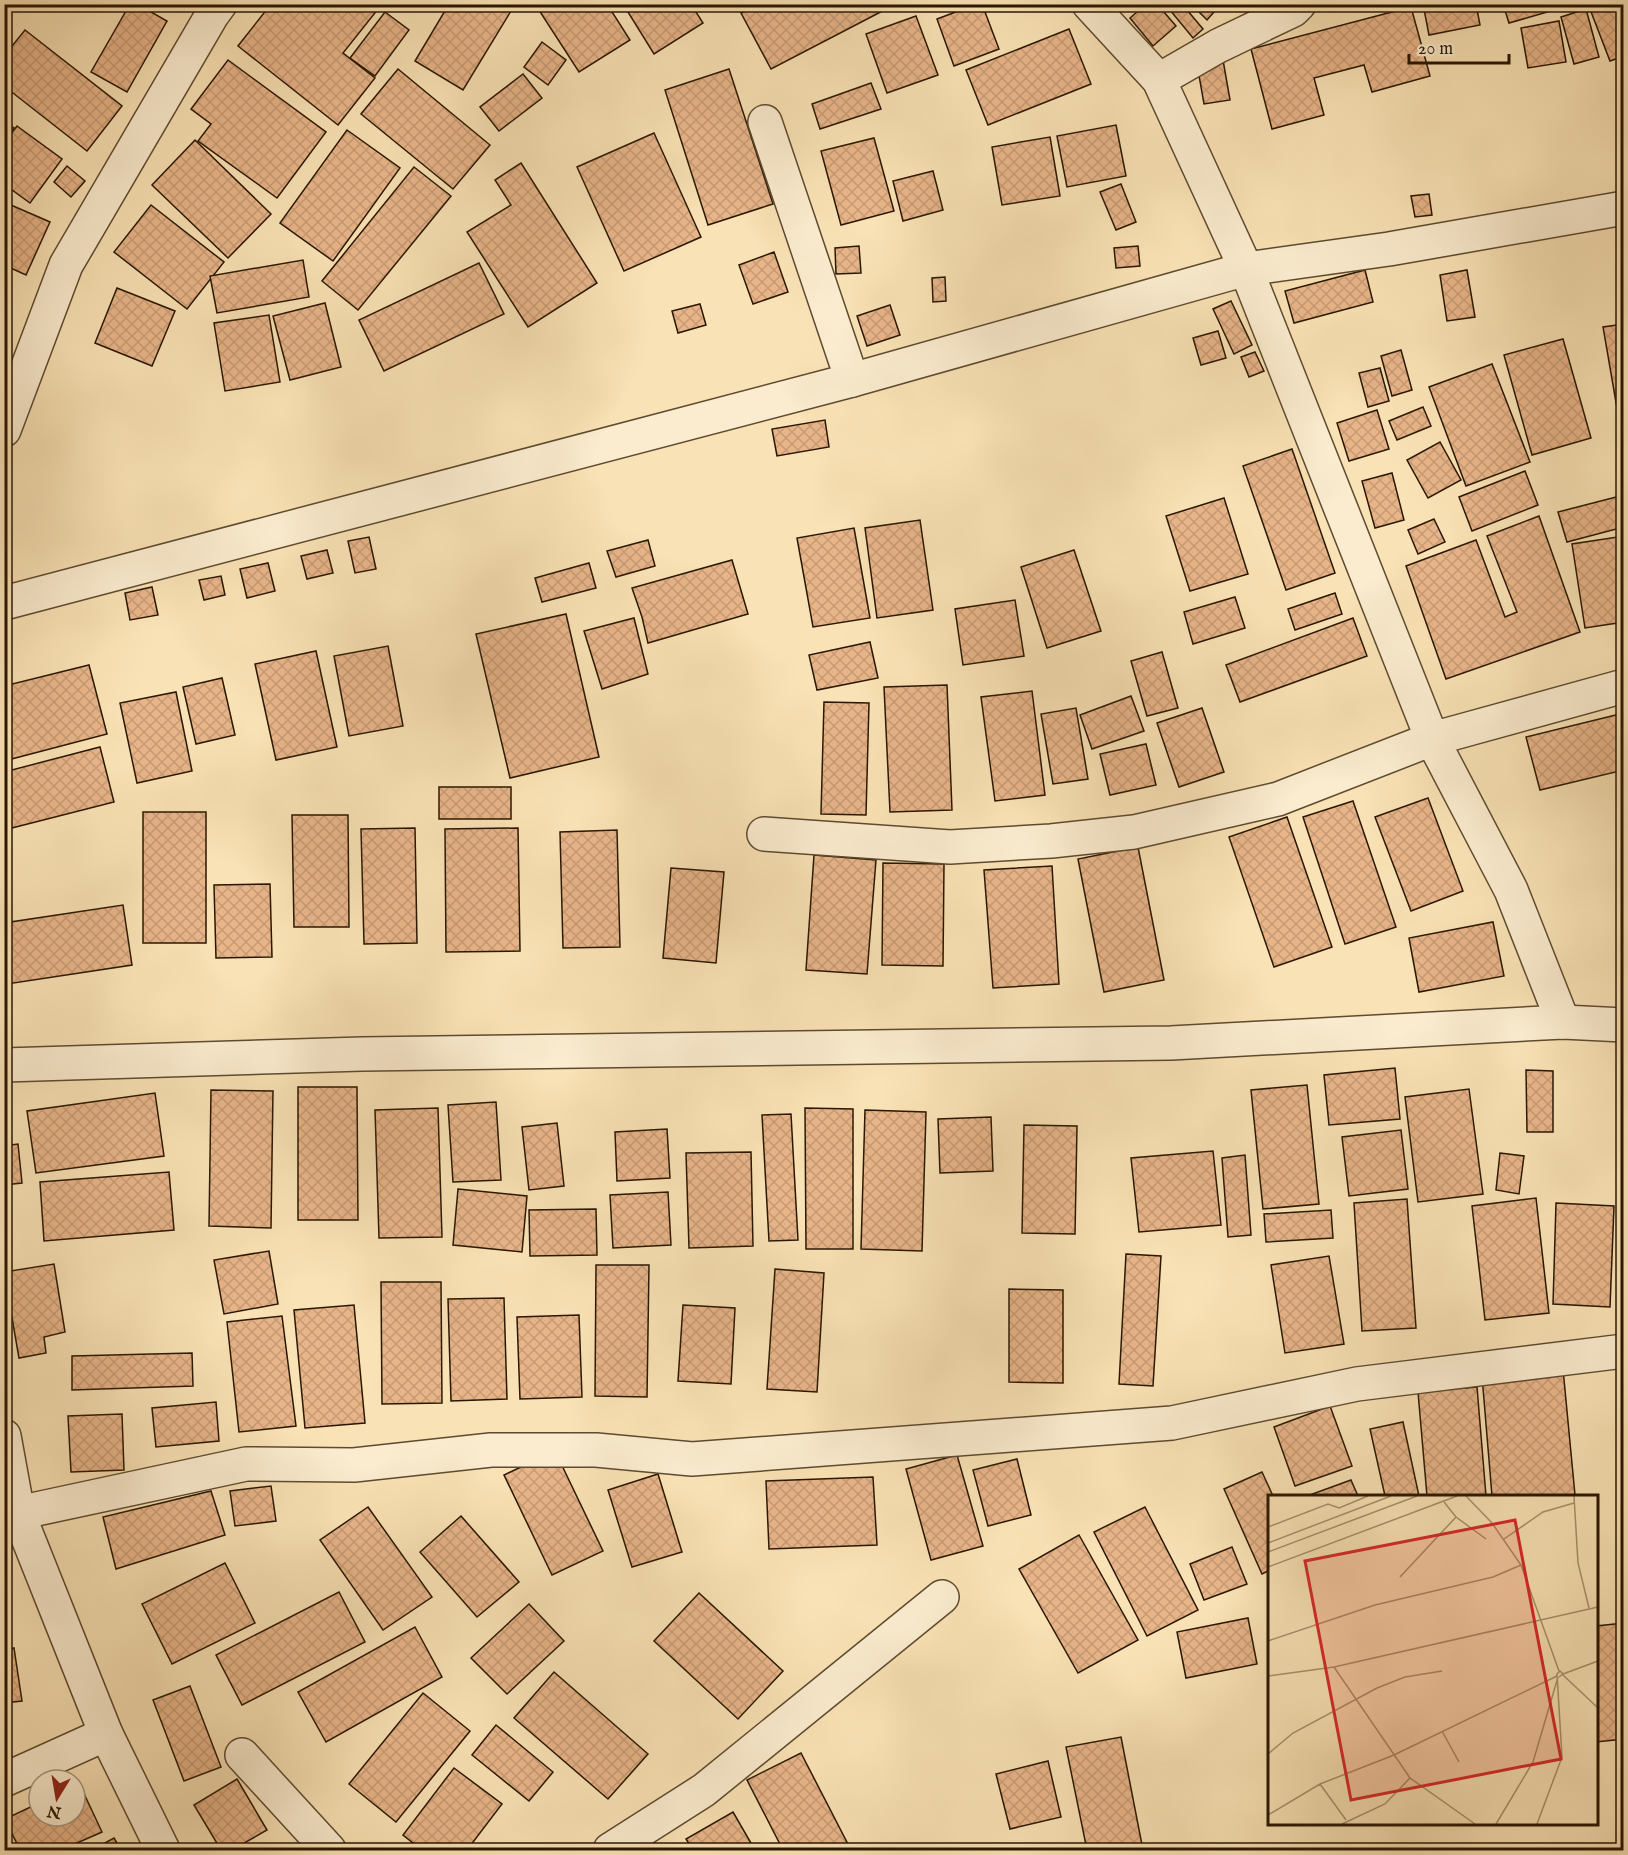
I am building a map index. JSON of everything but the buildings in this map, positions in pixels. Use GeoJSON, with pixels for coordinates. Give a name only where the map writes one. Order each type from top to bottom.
{"type":"FeatureCollection","features":[{"type":"Feature","properties":{"kind":"street"},"geometry":{"type":"LineString","coordinates":[[4,430],[66,265],[220,4]]}},
{"type":"Feature","properties":{"kind":"street"},"geometry":{"type":"LineString","coordinates":[[1089,4],[1160,80],[1246,269],[1432,739],[1511,890],[1563,1022]]}},
{"type":"Feature","properties":{"kind":"street"},"geometry":{"type":"LineString","coordinates":[[1160,80],[1218,46],[1293,10],[1299,4]]}},
{"type":"Feature","properties":{"kind":"street"},"geometry":{"type":"LineString","coordinates":[[765,122],[852,380]]}},
{"type":"Feature","properties":{"kind":"street"},"geometry":{"type":"LineString","coordinates":[[4,603],[852,380],[1246,269],[1389,249],[1623,208]]}},
{"type":"Feature","properties":{"kind":"street"},"geometry":{"type":"LineString","coordinates":[[764,834],[950,847],[1051,841],[1134,832],[1278,799],[1432,739],[1623,686]]}},
{"type":"Feature","properties":{"kind":"street"},"geometry":{"type":"LineString","coordinates":[[4,1065],[362,1054],[1171,1043],[1563,1022],[1623,1025]]}},
{"type":"Feature","properties":{"kind":"street"},"geometry":{"type":"LineString","coordinates":[[18,1513],[246,1464],[354,1465],[490,1450],[596,1450],[692,1459],[1172,1423],[1357,1384],[1623,1351]]}},
{"type":"Feature","properties":{"kind":"street"},"geometry":{"type":"LineString","coordinates":[[4,1436],[18,1513],[106,1734],[163,1851]]}},
{"type":"Feature","properties":{"kind":"street"},"geometry":{"type":"LineString","coordinates":[[610,1851],[704,1790],[942,1598]]}},
{"type":"Feature","properties":{"kind":"street"},"geometry":{"type":"LineString","coordinates":[[4,1780],[106,1734]]}},
{"type":"Feature","properties":{"kind":"street"},"geometry":{"type":"LineString","coordinates":[[242,1755],[329,1851]]}}]}
